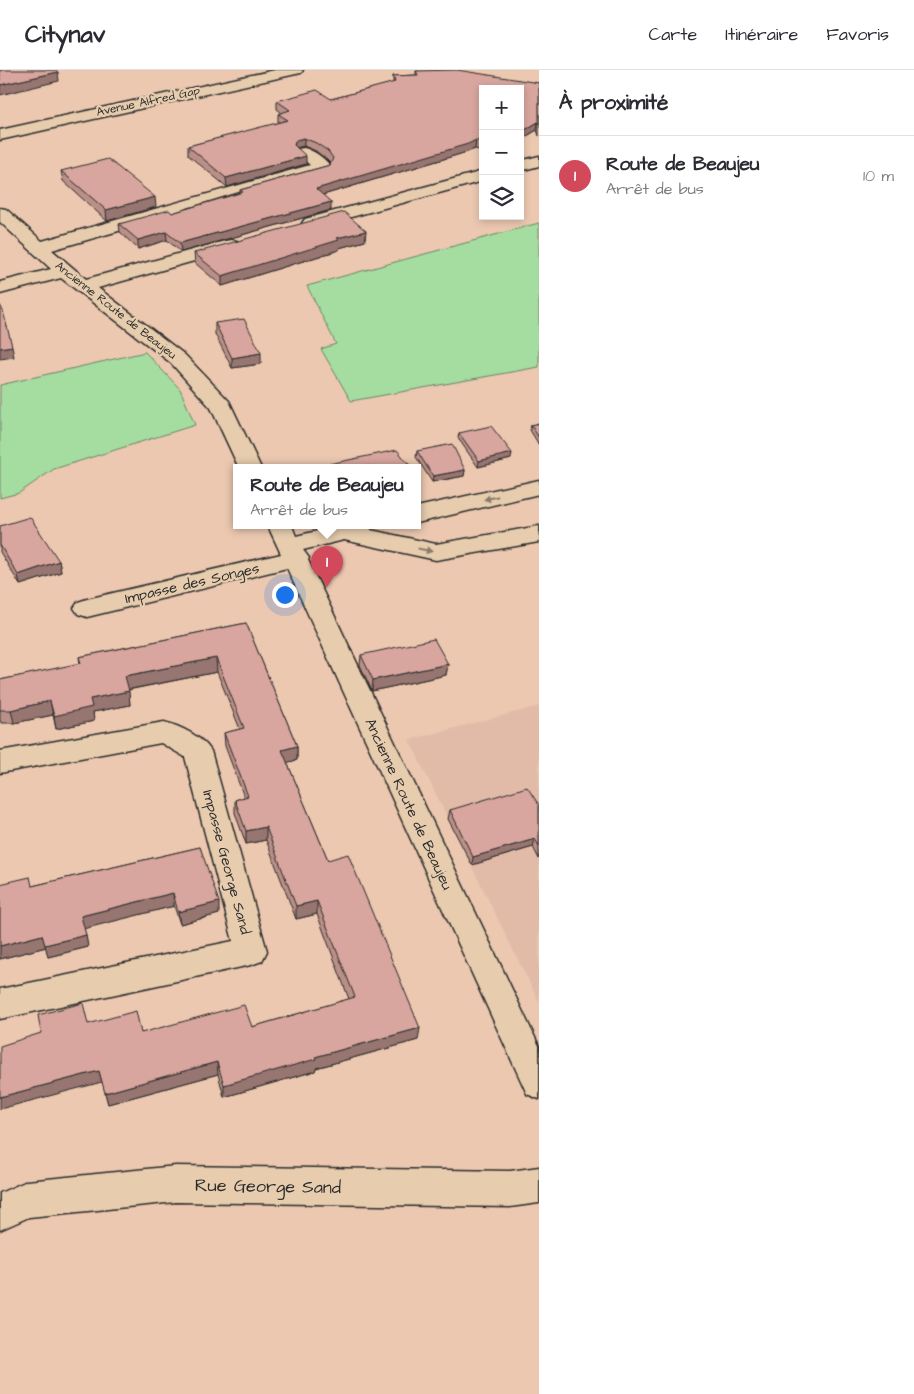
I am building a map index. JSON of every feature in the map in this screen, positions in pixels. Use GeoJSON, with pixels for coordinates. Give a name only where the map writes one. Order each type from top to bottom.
{"type":"FeatureCollection","features":[{"type":"Feature","properties":{"kind":"street","name":"Avenue Alfred Gap"},"geometry":{"type":"LineString","coordinates":[[0,135],[296,70]]}},
{"type":"Feature","properties":{"kind":"street"},"geometry":{"type":"LineString","coordinates":[[39,248],[323,167],[304,153]]}},
{"type":"Feature","properties":{"kind":"street"},"geometry":{"type":"LineString","coordinates":[[524,165],[539,161]]}},
{"type":"Feature","properties":{"kind":"street"},"geometry":{"type":"LineString","coordinates":[[293,228],[479,177]]}},
{"type":"Feature","properties":{"kind":"street","name":"Ancienne Route de Beaujeu"},"geometry":{"type":"LineString","coordinates":[[0,213],[64,271],[178,359],[221,406],[248,464]]}},
{"type":"Feature","properties":{"kind":"street"},"geometry":{"type":"LineString","coordinates":[[83,286],[246,241]]}},
{"type":"Feature","properties":{"kind":"street"},"geometry":{"type":"LineString","coordinates":[[0,288],[64,271]]}},
{"type":"Feature","properties":{"kind":"street"},"geometry":{"type":"LineString","coordinates":[[421,514],[539,487]]}},
{"type":"Feature","properties":{"kind":"street","name":"Impasse des Songes"},"geometry":{"type":"LineString","coordinates":[[87,608],[289,543],[358,529]]}},
{"type":"Feature","properties":{"kind":"street"},"geometry":{"type":"LineString","coordinates":[[343,532],[436,552],[539,534]]}},
{"type":"Feature","properties":{"kind":"street","name":"Ancienne Route de Beaujeu"},"geometry":{"type":"LineString","coordinates":[[289,543],[539,1083]]}},
{"type":"Feature","properties":{"kind":"street","name":"Impasse George Sand"},"geometry":{"type":"LineString","coordinates":[[0,762],[164,732],[197,752],[251,951],[0,1004]]}},
{"type":"Feature","properties":{"kind":"street","name":"Rue George Sand"},"geometry":{"type":"LineString","coordinates":[[0,1212],[27,1199],[176,1184],[510,1189],[539,1185]]}},
{"type":"Feature","properties":{"kind":"shaded area"},"geometry":{"type":"Polygon","coordinates":[[[539,706],[539,1002],[409,740],[539,706]]]}},
{"type":"Feature","properties":{"kind":"green space"},"geometry":{"type":"Polygon","coordinates":[[[539,223],[539,367],[351,401],[321,349],[336,344],[307,286],[539,223]]]}},
{"type":"Feature","properties":{"kind":"green space"},"geometry":{"type":"Polygon","coordinates":[[[145,352],[180,389],[195,425],[54,469],[19,493],[0,498],[0,385],[145,352]]]}},
{"type":"Feature","properties":{"kind":"building"},"geometry":{"type":"Polygon","coordinates":[[[0,70],[56,70],[58,72],[0,85],[0,70]]]}},
{"type":"Feature","properties":{"kind":"building"},"geometry":{"type":"Polygon","coordinates":[[[457,70],[539,83],[539,124],[538,122],[524,131],[524,85],[479,85],[479,141],[476,140],[316,189],[331,202],[180,243],[166,232],[138,240],[119,224],[169,210],[172,213],[243,192],[240,190],[330,165],[333,158],[328,151],[304,138],[296,140],[294,145],[306,156],[226,178],[188,146],[288,120],[278,114],[290,110],[277,101],[317,90],[331,99],[395,82],[393,76],[418,75],[416,71],[457,70]]]}},
{"type":"Feature","properties":{"kind":"building"},"geometry":{"type":"Polygon","coordinates":[[[108,159],[155,197],[106,210],[61,171],[108,159]]]}},
{"type":"Feature","properties":{"kind":"building"},"geometry":{"type":"Polygon","coordinates":[[[344,212],[366,231],[337,238],[339,240],[222,276],[194,253],[344,212]]]}},
{"type":"Feature","properties":{"kind":"building"},"geometry":{"type":"Polygon","coordinates":[[[0,305],[12,346],[0,348],[0,305]]]}},
{"type":"Feature","properties":{"kind":"building"},"geometry":{"type":"Polygon","coordinates":[[[244,319],[261,353],[232,358],[215,323],[244,319]]]}},
{"type":"Feature","properties":{"kind":"building"},"geometry":{"type":"Polygon","coordinates":[[[539,423],[539,438],[531,425],[539,423]]]}},
{"type":"Feature","properties":{"kind":"building"},"geometry":{"type":"Polygon","coordinates":[[[491,426],[512,453],[479,461],[459,433],[491,426]]]}},
{"type":"Feature","properties":{"kind":"building"},"geometry":{"type":"Polygon","coordinates":[[[452,444],[465,470],[433,476],[417,451],[452,444]]]}},
{"type":"Feature","properties":{"kind":"building"},"geometry":{"type":"Polygon","coordinates":[[[397,450],[409,464],[329,464],[397,450]]]}},
{"type":"Feature","properties":{"kind":"building"},"geometry":{"type":"Polygon","coordinates":[[[30,517],[59,561],[18,575],[0,545],[0,526],[30,517]]]}},
{"type":"Feature","properties":{"kind":"building"},"geometry":{"type":"Polygon","coordinates":[[[246,623],[297,746],[282,750],[328,860],[348,854],[420,1028],[224,1085],[217,1062],[105,1093],[99,1071],[0,1097],[0,1046],[41,1033],[38,1015],[83,1003],[88,1024],[136,1011],[141,1033],[244,1005],[252,1027],[355,997],[317,901],[296,906],[266,827],[246,831],[235,800],[248,796],[224,733],[244,728],[216,658],[125,676],[129,691],[90,699],[92,707],[54,716],[50,701],[11,710],[0,710],[0,680],[81,663],[79,657],[246,623]]]}},
{"type":"Feature","properties":{"kind":"building"},"geometry":{"type":"Polygon","coordinates":[[[434,639],[448,664],[373,680],[361,655],[434,639]]]}},
{"type":"Feature","properties":{"kind":"building"},"geometry":{"type":"Polygon","coordinates":[[[527,787],[539,805],[539,846],[535,839],[473,857],[450,810],[527,787]]]}},
{"type":"Feature","properties":{"kind":"building"},"geometry":{"type":"Polygon","coordinates":[[[200,847],[219,902],[178,912],[173,893],[81,916],[86,935],[45,945],[42,935],[0,946],[0,884],[30,877],[32,886],[200,847]]]}},
{"type":"Feature","properties":{"kind":"place","name":"Route de Beaujeu"},"geometry":{"type":"Point","coordinates":[327,587]}}]}
